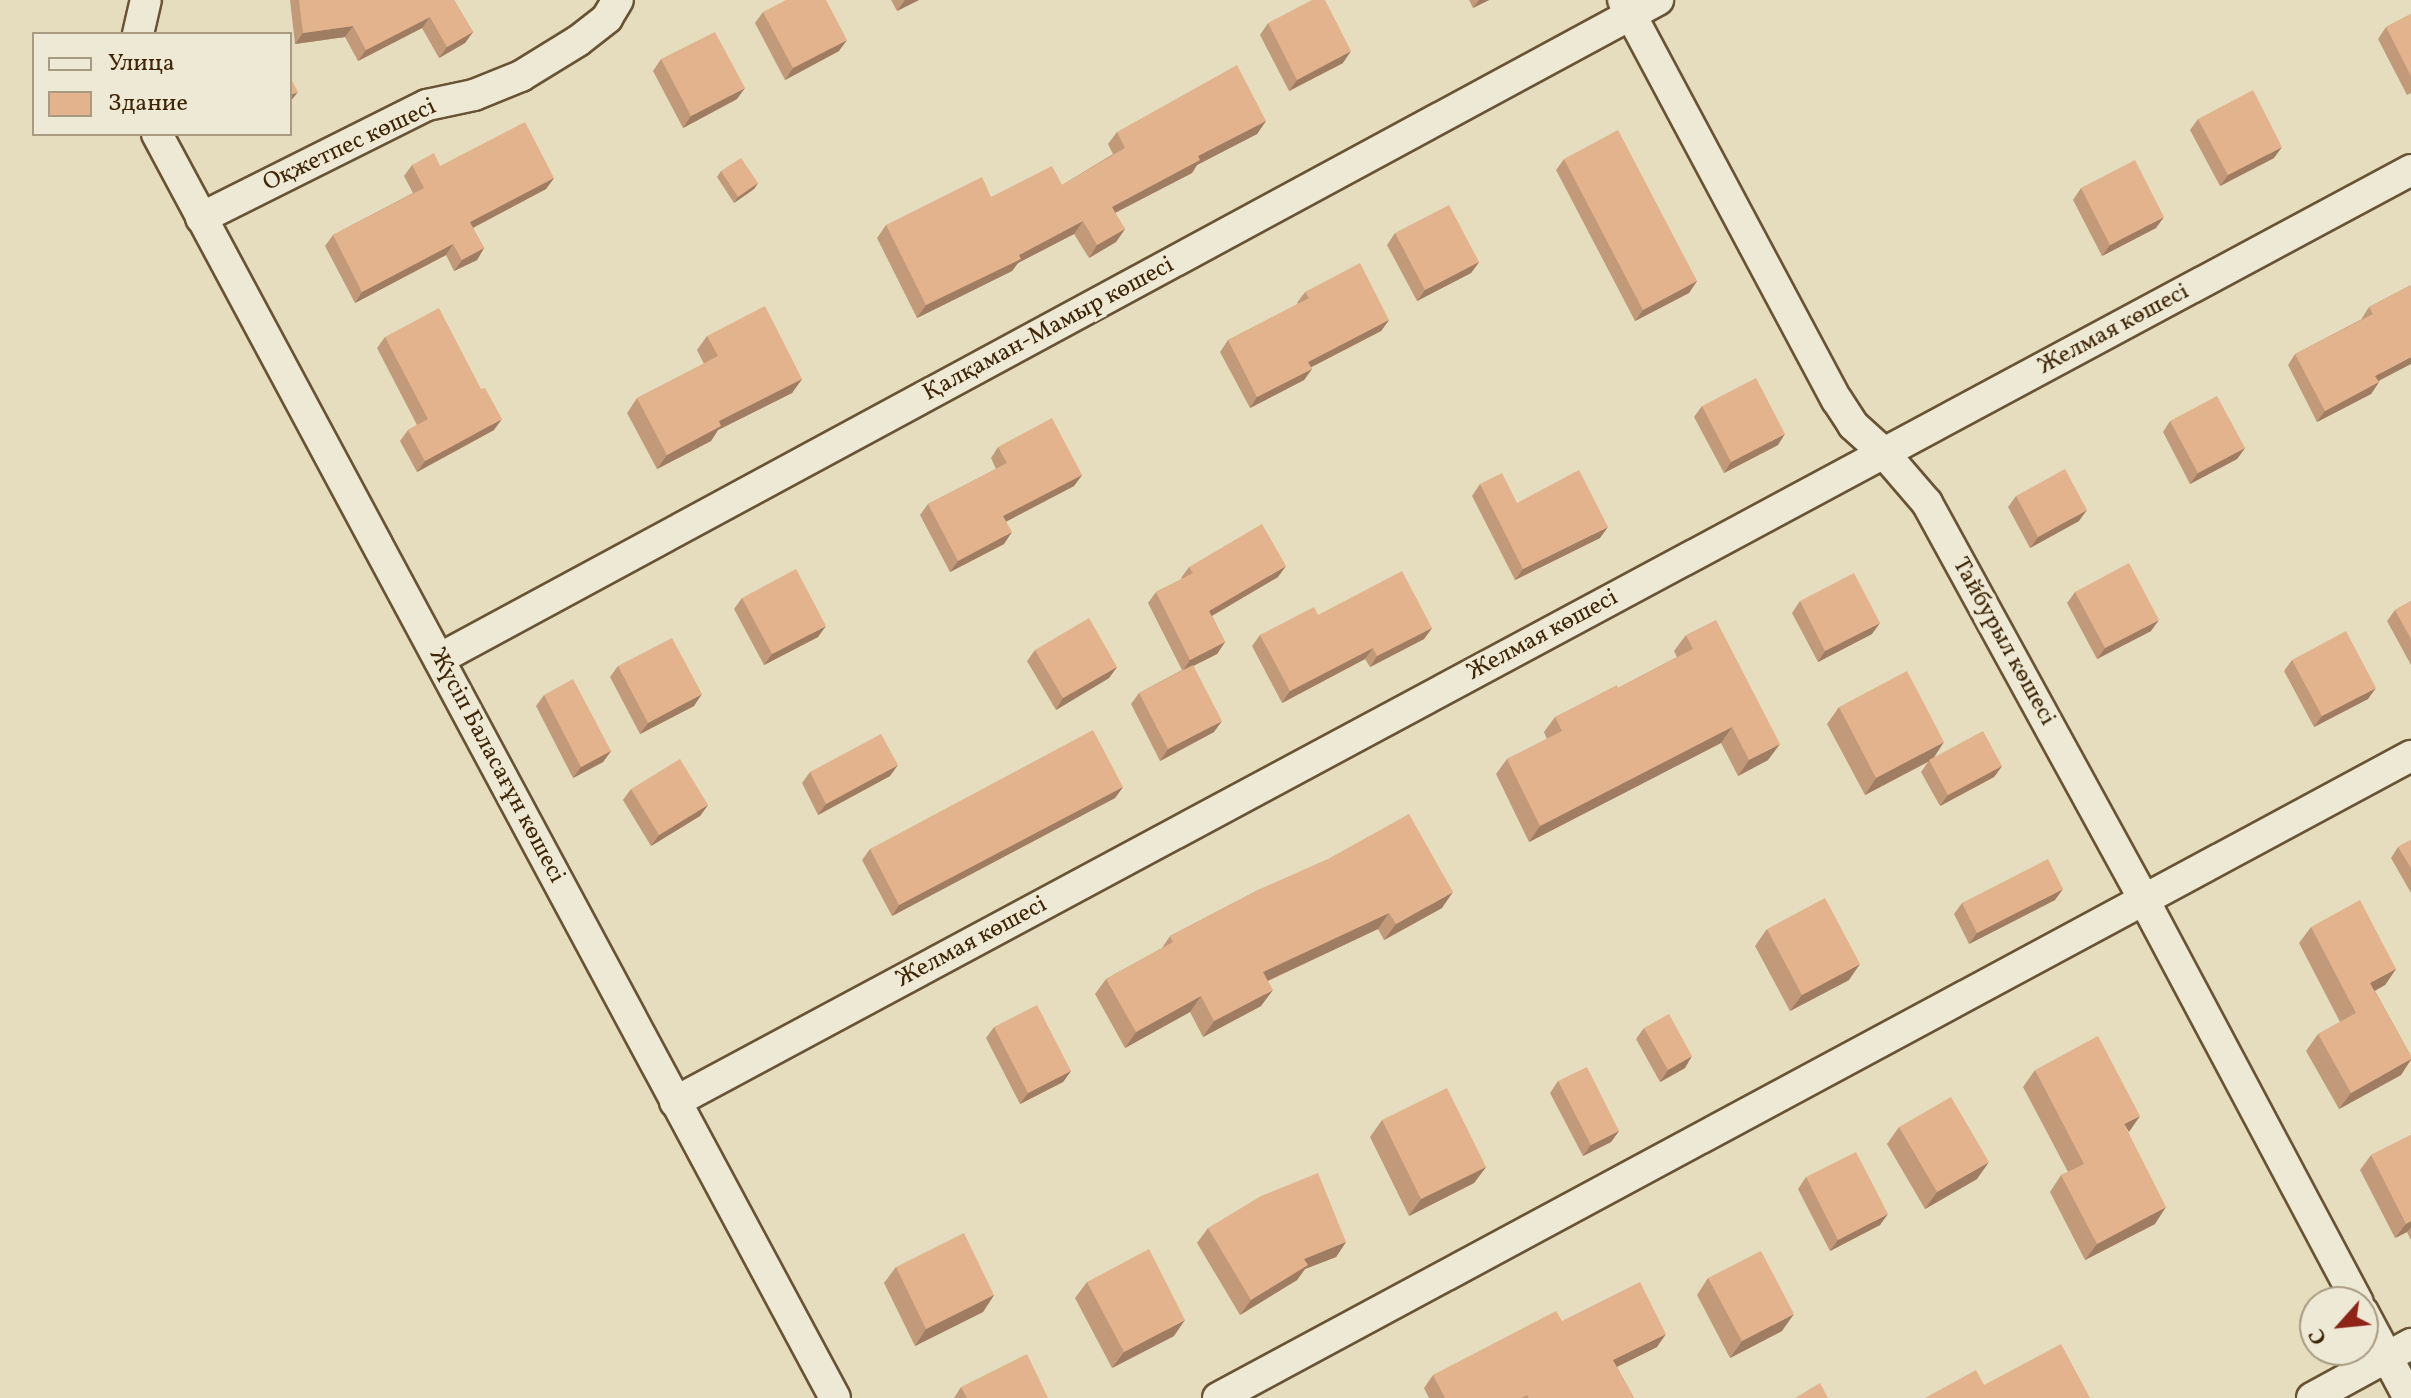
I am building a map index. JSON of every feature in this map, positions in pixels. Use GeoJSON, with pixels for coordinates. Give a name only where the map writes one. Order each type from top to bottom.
{"type":"FeatureCollection","features":[{"type":"Feature","properties":{"kind":"street"},"geometry":{"type":"LineString","coordinates":[[138,32],[146,0]]}},
{"type":"Feature","properties":{"kind":"street","name":"Оқжетпес көшесі"},"geometry":{"type":"LineString","coordinates":[[201,218],[427,105],[474,95],[521,76],[578,41],[607,18],[618,0]]}},
{"type":"Feature","properties":{"kind":"street","name":"Қалқаман-Мамыр көшесі"},"geometry":{"type":"LineString","coordinates":[[439,659],[1627,8],[1658,0]]}},
{"type":"Feature","properties":{"kind":"street","name":"Тайбурыл көшесі"},"geometry":{"type":"LineString","coordinates":[[1627,8],[1837,400],[1853,425],[1884,453],[1927,503],[2144,900],[2349,1286]]}},
{"type":"Feature","properties":{"kind":"street","name":"Жүсіп Баласағұн көшесі"},"geometry":{"type":"LineString","coordinates":[[158,136],[835,1398]]}},
{"type":"Feature","properties":{"kind":"street","name":"Желмая көшесі"},"geometry":{"type":"LineString","coordinates":[[675,1102],[2411,170]]}},
{"type":"Feature","properties":{"kind":"street"},"geometry":{"type":"LineString","coordinates":[[1218,1398],[2411,756]]}},
{"type":"Feature","properties":{"kind":"street"},"geometry":{"type":"LineString","coordinates":[[2379,1329],[2399,1351],[2409,1398]]}},
{"type":"Feature","properties":{"kind":"street"},"geometry":{"type":"LineString","coordinates":[[2312,1398],[2399,1351]]}},
{"type":"Feature","properties":{"kind":"building"},"geometry":{"type":"Polygon","coordinates":[[[299,0],[454,0],[473,32],[447,47],[430,17],[366,50],[353,26],[303,33],[299,0]]]}},
{"type":"Feature","properties":{"kind":"building"},"geometry":{"type":"Polygon","coordinates":[[[786,0],[826,0],[847,40],[793,68],[763,12],[786,0]]]}},
{"type":"Feature","properties":{"kind":"building"},"geometry":{"type":"Polygon","coordinates":[[[1312,0],[1325,0],[1351,51],[1297,80],[1268,23],[1312,0]]]}},
{"type":"Feature","properties":{"kind":"building"},"geometry":{"type":"Polygon","coordinates":[[[2411,14],[2411,76],[2386,27],[2411,14]]]}},
{"type":"Feature","properties":{"kind":"building"},"geometry":{"type":"Polygon","coordinates":[[[715,32],[745,88],[691,116],[661,59],[715,32]]]}},
{"type":"Feature","properties":{"kind":"building"},"geometry":{"type":"Polygon","coordinates":[[[1237,65],[1266,121],[1198,156],[1200,160],[1112,207],[1125,229],[1097,245],[1083,221],[1019,255],[1021,259],[926,305],[886,225],[982,177],[991,197],[1052,166],[1062,185],[1125,148],[1117,132],[1237,65]]]}},
{"type":"Feature","properties":{"kind":"building"},"geometry":{"type":"Polygon","coordinates":[[[292,81],[298,92],[292,94],[292,81]]]}},
{"type":"Feature","properties":{"kind":"building"},"geometry":{"type":"Polygon","coordinates":[[[2253,90],[2282,147],[2228,175],[2198,119],[2253,90]]]}},
{"type":"Feature","properties":{"kind":"building"},"geometry":{"type":"Polygon","coordinates":[[[525,122],[554,178],[470,222],[484,248],[462,260],[453,244],[362,292],[333,235],[424,188],[412,165],[434,153],[440,166],[525,122]]]}},
{"type":"Feature","properties":{"kind":"building"},"geometry":{"type":"Polygon","coordinates":[[[1618,130],[1697,281],[1643,310],[1564,159],[1618,130]]]}},
{"type":"Feature","properties":{"kind":"building"},"geometry":{"type":"Polygon","coordinates":[[[741,158],[758,183],[738,197],[721,171],[741,158]]]}},
{"type":"Feature","properties":{"kind":"building"},"geometry":{"type":"Polygon","coordinates":[[[2135,160],[2164,217],[2110,245],[2081,188],[2135,160]]]}},
{"type":"Feature","properties":{"kind":"building"},"geometry":{"type":"Polygon","coordinates":[[[1449,205],[1479,262],[1425,290],[1395,233],[1449,205]]]}},
{"type":"Feature","properties":{"kind":"building"},"geometry":{"type":"Polygon","coordinates":[[[1360,263],[1389,320],[1308,362],[1312,369],[1257,397],[1228,340],[1309,298],[1305,292],[1360,263]]]}},
{"type":"Feature","properties":{"kind":"building"},"geometry":{"type":"Polygon","coordinates":[[[2411,285],[2411,357],[2375,376],[2379,382],[2325,411],[2295,354],[2373,314],[2369,307],[2411,285]]]}},
{"type":"Feature","properties":{"kind":"building"},"geometry":{"type":"Polygon","coordinates":[[[765,306],[802,379],[719,421],[721,426],[667,455],[637,398],[718,356],[707,336],[765,306]]]}},
{"type":"Feature","properties":{"kind":"building"},"geometry":{"type":"Polygon","coordinates":[[[439,308],[481,389],[485,388],[502,419],[425,461],[408,430],[428,419],[385,337],[439,308]]]}},
{"type":"Feature","properties":{"kind":"building"},"geometry":{"type":"Polygon","coordinates":[[[1756,378],[1785,434],[1731,462],[1702,406],[1756,378]]]}},
{"type":"Feature","properties":{"kind":"building"},"geometry":{"type":"Polygon","coordinates":[[[2217,396],[2245,448],[2198,473],[2170,421],[2217,396]]]}},
{"type":"Feature","properties":{"kind":"building"},"geometry":{"type":"Polygon","coordinates":[[[1052,418],[1082,475],[1003,516],[1012,532],[958,561],[928,504],[1007,463],[998,447],[1052,418]]]}},
{"type":"Feature","properties":{"kind":"building"},"geometry":{"type":"Polygon","coordinates":[[[2065,469],[2087,510],[2038,537],[2016,496],[2065,469]]]}},
{"type":"Feature","properties":{"kind":"building"},"geometry":{"type":"Polygon","coordinates":[[[1579,470],[1608,527],[1523,569],[1480,484],[1502,473],[1517,503],[1579,470]]]}},
{"type":"Feature","properties":{"kind":"building"},"geometry":{"type":"Polygon","coordinates":[[[1262,524],[1286,566],[1209,611],[1225,642],[1190,660],[1156,592],[1193,573],[1189,567],[1262,524]]]}},
{"type":"Feature","properties":{"kind":"building"},"geometry":{"type":"Polygon","coordinates":[[[2129,563],[2159,620],[2105,648],[2075,592],[2129,563]]]}},
{"type":"Feature","properties":{"kind":"building"},"geometry":{"type":"Polygon","coordinates":[[[796,569],[826,626],[772,654],[742,598],[796,569]]]}},
{"type":"Feature","properties":{"kind":"building"},"geometry":{"type":"Polygon","coordinates":[[[1402,571],[1432,628],[1377,656],[1373,648],[1290,691],[1260,635],[1314,607],[1318,615],[1402,571]]]}},
{"type":"Feature","properties":{"kind":"building"},"geometry":{"type":"Polygon","coordinates":[[[1854,573],[1880,623],[1825,651],[1800,601],[1854,573]]]}},
{"type":"Feature","properties":{"kind":"building"},"geometry":{"type":"Polygon","coordinates":[[[2411,601],[2411,639],[2395,610],[2411,601]]]}},
{"type":"Feature","properties":{"kind":"building"},"geometry":{"type":"Polygon","coordinates":[[[1089,618],[1117,667],[1063,698],[1035,650],[1089,618]]]}},
{"type":"Feature","properties":{"kind":"building"},"geometry":{"type":"Polygon","coordinates":[[[1716,620],[1780,744],[1749,760],[1732,727],[1540,826],[1507,759],[1562,731],[1555,717],[1693,649],[1686,635],[1716,620]]]}},
{"type":"Feature","properties":{"kind":"building"},"geometry":{"type":"Polygon","coordinates":[[[2346,631],[2376,688],[2322,716],[2292,660],[2346,631]]]}},
{"type":"Feature","properties":{"kind":"building"},"geometry":{"type":"Polygon","coordinates":[[[672,638],[702,694],[648,723],[618,666],[672,638]]]}},
{"type":"Feature","properties":{"kind":"building"},"geometry":{"type":"Polygon","coordinates":[[[1193,665],[1222,721],[1168,749],[1139,693],[1193,665]]]}},
{"type":"Feature","properties":{"kind":"building"},"geometry":{"type":"Polygon","coordinates":[[[1907,671],[1944,742],[1876,778],[1839,707],[1907,671]]]}},
{"type":"Feature","properties":{"kind":"building"},"geometry":{"type":"Polygon","coordinates":[[[573,679],[611,751],[581,767],[544,695],[573,679]]]}},
{"type":"Feature","properties":{"kind":"building"},"geometry":{"type":"Polygon","coordinates":[[[1093,730],[1123,787],[899,905],[870,849],[1093,730]]]}},
{"type":"Feature","properties":{"kind":"building"},"geometry":{"type":"Polygon","coordinates":[[[1983,731],[2002,766],[1948,795],[1929,760],[1983,731]]]}},
{"type":"Feature","properties":{"kind":"building"},"geometry":{"type":"Polygon","coordinates":[[[881,734],[898,765],[826,804],[810,772],[881,734]]]}},
{"type":"Feature","properties":{"kind":"building"},"geometry":{"type":"Polygon","coordinates":[[[680,759],[708,805],[659,835],[631,789],[680,759]]]}},
{"type":"Feature","properties":{"kind":"building"},"geometry":{"type":"Polygon","coordinates":[[[1409,814],[1453,892],[1396,924],[1389,913],[1263,972],[1273,990],[1214,1021],[1201,996],[1136,1032],[1106,979],[1173,942],[1170,936],[1260,889],[1328,859],[1409,814]]]}},
{"type":"Feature","properties":{"kind":"building"},"geometry":{"type":"Polygon","coordinates":[[[2411,840],[2411,868],[2398,847],[2411,840]]]}},
{"type":"Feature","properties":{"kind":"building"},"geometry":{"type":"Polygon","coordinates":[[[2048,859],[2063,889],[1977,933],[1962,903],[2048,859]]]}},
{"type":"Feature","properties":{"kind":"building"},"geometry":{"type":"Polygon","coordinates":[[[1825,898],[1860,964],[1802,995],[1767,929],[1825,898]]]}},
{"type":"Feature","properties":{"kind":"building"},"geometry":{"type":"Polygon","coordinates":[[[2360,900],[2396,969],[2370,983],[2411,1059],[2351,1093],[2318,1034],[2356,1013],[2311,927],[2360,900]]]}},
{"type":"Feature","properties":{"kind":"building"},"geometry":{"type":"Polygon","coordinates":[[[1037,1005],[1071,1071],[1028,1093],[994,1027],[1037,1005]]]}},
{"type":"Feature","properties":{"kind":"building"},"geometry":{"type":"Polygon","coordinates":[[[1669,1014],[1692,1056],[1668,1070],[1644,1028],[1669,1014]]]}},
{"type":"Feature","properties":{"kind":"building"},"geometry":{"type":"Polygon","coordinates":[[[2098,1036],[2140,1116],[2124,1124],[2166,1207],[2097,1244],[2061,1175],[2084,1164],[2035,1070],[2098,1036]]]}},
{"type":"Feature","properties":{"kind":"building"},"geometry":{"type":"Polygon","coordinates":[[[1587,1067],[1619,1131],[1591,1145],[1558,1081],[1587,1067]]]}},
{"type":"Feature","properties":{"kind":"building"},"geometry":{"type":"Polygon","coordinates":[[[1447,1088],[1486,1167],[1421,1199],[1382,1120],[1447,1088]]]}},
{"type":"Feature","properties":{"kind":"building"},"geometry":{"type":"Polygon","coordinates":[[[1951,1097],[1989,1162],[1937,1192],[1899,1127],[1951,1097]]]}},
{"type":"Feature","properties":{"kind":"building"},"geometry":{"type":"Polygon","coordinates":[[[2411,1135],[2411,1221],[2406,1224],[2371,1155],[2411,1135]]]}},
{"type":"Feature","properties":{"kind":"building"},"geometry":{"type":"Polygon","coordinates":[[[1856,1152],[1888,1214],[1838,1240],[1806,1177],[1856,1152]]]}},
{"type":"Feature","properties":{"kind":"building"},"geometry":{"type":"Polygon","coordinates":[[[1318,1173],[1346,1242],[1304,1259],[1308,1265],[1251,1300],[1208,1228],[1261,1196],[1318,1173]]]}},
{"type":"Feature","properties":{"kind":"building"},"geometry":{"type":"Polygon","coordinates":[[[964,1233],[994,1295],[926,1329],[896,1267],[964,1233]]]}},
{"type":"Feature","properties":{"kind":"building"},"geometry":{"type":"Polygon","coordinates":[[[1149,1249],[1185,1320],[1124,1352],[1087,1282],[1149,1249]]]}},
{"type":"Feature","properties":{"kind":"building"},"geometry":{"type":"Polygon","coordinates":[[[1761,1251],[1794,1314],[1742,1341],[1708,1278],[1761,1251]]]}},
{"type":"Feature","properties":{"kind":"building"},"geometry":{"type":"Polygon","coordinates":[[[1640,1282],[1666,1334],[1613,1360],[1634,1398],[1529,1398],[1527,1395],[1521,1398],[1445,1398],[1433,1375],[1556,1311],[1562,1321],[1640,1282]]]}},
{"type":"Feature","properties":{"kind":"building"},"geometry":{"type":"Polygon","coordinates":[[[2061,1344],[2090,1398],[1925,1398],[1976,1370],[1984,1385],[2061,1344]]]}},
{"type":"Feature","properties":{"kind":"building"},"geometry":{"type":"Polygon","coordinates":[[[1027,1354],[1048,1398],[967,1398],[961,1387],[1027,1354]]]}},
{"type":"Feature","properties":{"kind":"building"},"geometry":{"type":"Polygon","coordinates":[[[1820,1383],[1828,1398],[1795,1398],[1820,1383]]]}}]}
